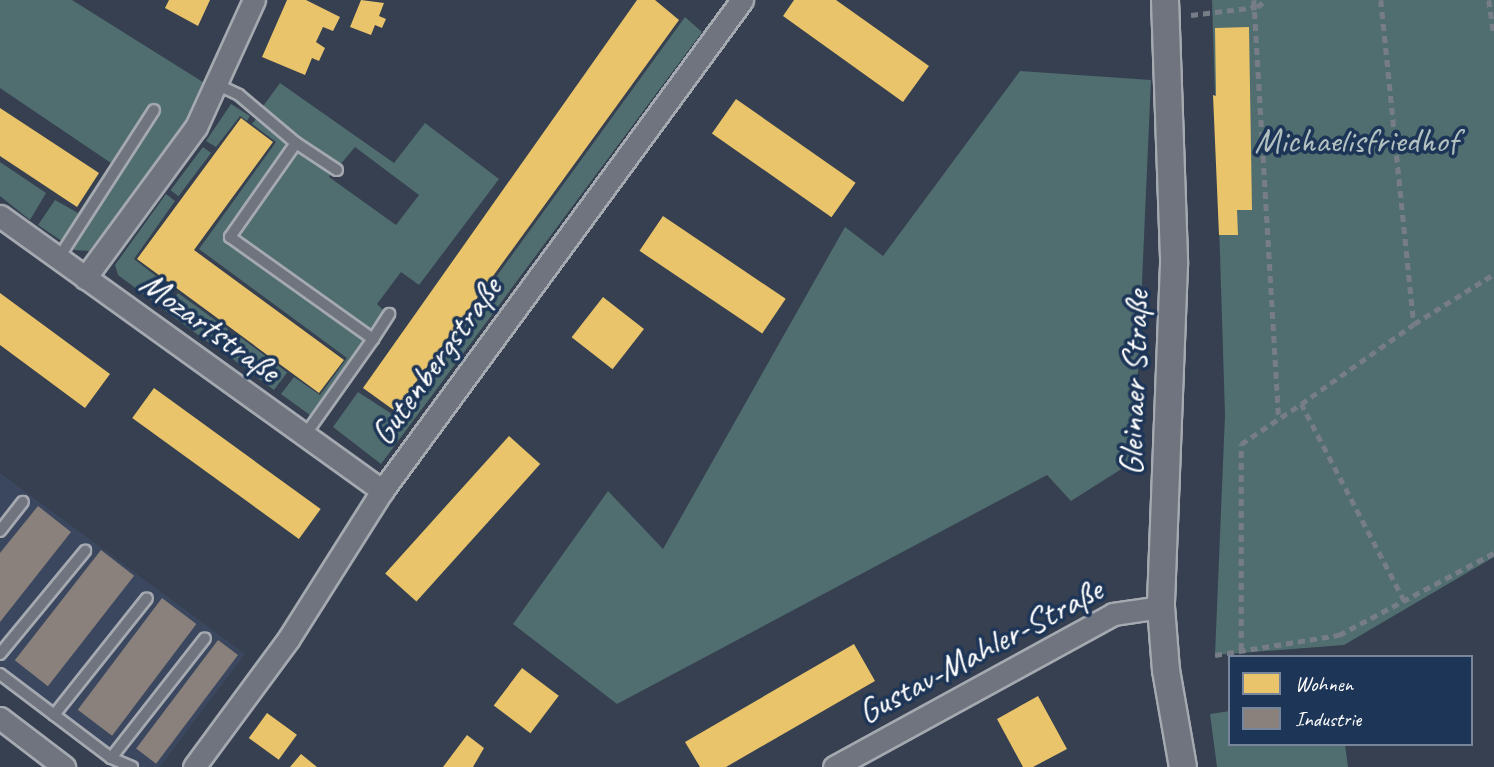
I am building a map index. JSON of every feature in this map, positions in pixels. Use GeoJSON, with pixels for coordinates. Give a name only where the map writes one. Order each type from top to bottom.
{"type":"FeatureCollection","features":[{"type":"Feature","properties":{"kind":"street"},"geometry":{"type":"LineString","coordinates":[[85,278],[196,127],[218,85],[254,0]]}},
{"type":"Feature","properties":{"kind":"street","name":"Gutenbergstraße"},"geometry":{"type":"LineString","coordinates":[[194,767],[289,638],[382,491],[742,0]]}},
{"type":"Feature","properties":{"kind":"street","name":"Gleinaer Straße"},"geometry":{"type":"LineString","coordinates":[[1166,9],[1174,264],[1161,607],[1166,670],[1183,767]]}},
{"type":"Feature","properties":{"kind":"street","name":"Mozartstraße"},"geometry":{"type":"LineString","coordinates":[[0,216],[382,491]]}},
{"type":"Feature","properties":{"kind":"street","name":"Gustav-Mahler-Straße"},"geometry":{"type":"LineString","coordinates":[[839,766],[1113,614],[1161,607]]}},
{"type":"Feature","properties":{"kind":"street"},"geometry":{"type":"LineString","coordinates":[[0,718],[64,767]]}},
{"type":"Feature","properties":{"kind":"lane"},"geometry":{"type":"LineString","coordinates":[[218,85],[239,95],[296,143],[337,170]]}},
{"type":"Feature","properties":{"kind":"lane"},"geometry":{"type":"LineString","coordinates":[[58,259],[154,110]]}},
{"type":"Feature","properties":{"kind":"lane"},"geometry":{"type":"LineString","coordinates":[[296,143],[230,237],[373,339]]}},
{"type":"Feature","properties":{"kind":"lane"},"geometry":{"type":"LineString","coordinates":[[305,435],[389,314]]}},
{"type":"Feature","properties":{"kind":"lane"},"geometry":{"type":"LineString","coordinates":[[0,531],[23,502]]}},
{"type":"Feature","properties":{"kind":"lane"},"geometry":{"type":"LineString","coordinates":[[0,654],[85,551]]}},
{"type":"Feature","properties":{"kind":"lane"},"geometry":{"type":"LineString","coordinates":[[54,715],[146,598]]}},
{"type":"Feature","properties":{"kind":"lane"},"geometry":{"type":"LineString","coordinates":[[111,758],[205,638]]}},
{"type":"Feature","properties":{"kind":"lane"},"geometry":{"type":"LineString","coordinates":[[0,674],[111,758],[132,767]]}},
{"type":"Feature","properties":{"kind":"path"},"geometry":{"type":"LineString","coordinates":[[1254,0],[1279,417]]}},
{"type":"Feature","properties":{"kind":"path"},"geometry":{"type":"LineString","coordinates":[[1166,9],[1256,7],[1266,0]]}},
{"type":"Feature","properties":{"kind":"path"},"geometry":{"type":"LineString","coordinates":[[1381,0],[1414,324]]}},
{"type":"Feature","properties":{"kind":"path"},"geometry":{"type":"LineString","coordinates":[[1489,0],[1494,34]]}},
{"type":"Feature","properties":{"kind":"path"},"geometry":{"type":"LineString","coordinates":[[1241,650],[1241,444],[1414,324],[1494,274]]}},
{"type":"Feature","properties":{"kind":"path"},"geometry":{"type":"LineString","coordinates":[[1301,404],[1404,601]]}},
{"type":"Feature","properties":{"kind":"path"},"geometry":{"type":"LineString","coordinates":[[1215,654],[1339,635],[1494,553]]}},
{"type":"Feature","properties":{"kind":"shaded area"},"geometry":{"type":"Polygon","coordinates":[[[0,473],[245,654],[160,767],[132,767],[0,674],[0,473]]]}},
{"type":"Feature","properties":{"kind":"green space"},"geometry":{"type":"Polygon","coordinates":[[[0,0],[72,0],[206,84],[188,120],[89,251],[75,250],[38,225],[55,200],[78,213],[111,163],[0,88],[0,0]]]}},
{"type":"Feature","properties":{"kind":"green space","name":"Michaelisfriedhof"},"geometry":{"type":"Polygon","coordinates":[[[1212,0],[1494,0],[1494,557],[1344,645],[1215,655],[1225,415],[1212,0]]]}},
{"type":"Feature","properties":{"kind":"green space"},"geometry":{"type":"Polygon","coordinates":[[[685,17],[702,32],[381,464],[333,427],[358,392],[395,416],[685,17]]]}},
{"type":"Feature","properties":{"kind":"green space"},"geometry":{"type":"Polygon","coordinates":[[[1020,71],[1151,80],[1134,461],[1071,501],[1047,475],[617,704],[513,624],[608,491],[663,549],[845,227],[883,256],[1020,71]]]}},
{"type":"Feature","properties":{"kind":"green space"},"geometry":{"type":"Polygon","coordinates":[[[280,83],[394,163],[425,123],[499,179],[419,285],[401,272],[377,304],[385,312],[371,332],[236,234],[297,148],[333,170],[329,177],[396,225],[419,195],[355,147],[339,166],[258,113],[280,83]]]}},
{"type":"Feature","properties":{"kind":"green space"},"geometry":{"type":"Polygon","coordinates":[[[231,104],[250,116],[247,121],[240,116],[216,147],[206,141],[231,104]]]}},
{"type":"Feature","properties":{"kind":"green space"},"geometry":{"type":"Polygon","coordinates":[[[256,119],[292,144],[227,238],[369,340],[314,418],[281,394],[294,377],[320,395],[347,358],[199,249],[276,142],[252,124],[256,119]]]}},
{"type":"Feature","properties":{"kind":"green space"},"geometry":{"type":"Polygon","coordinates":[[[203,147],[211,153],[178,196],[171,190],[203,147]]]}},
{"type":"Feature","properties":{"kind":"green space"},"geometry":{"type":"Polygon","coordinates":[[[0,162],[46,193],[30,220],[0,196],[0,162]]]}},
{"type":"Feature","properties":{"kind":"green space"},"geometry":{"type":"Polygon","coordinates":[[[166,194],[175,201],[134,259],[170,287],[157,304],[118,275],[115,265],[166,194]]]}},
{"type":"Feature","properties":{"kind":"green space"},"geometry":{"type":"Polygon","coordinates":[[[178,293],[228,329],[215,347],[165,311],[178,293]]]}},
{"type":"Feature","properties":{"kind":"green space"},"geometry":{"type":"Polygon","coordinates":[[[236,334],[287,373],[274,390],[223,352],[236,334]]]}},
{"type":"Feature","properties":{"kind":"green space"},"geometry":{"type":"Polygon","coordinates":[[[1228,711],[1228,746],[1345,746],[1348,767],[1217,767],[1210,714],[1228,711]]]}},
{"type":"Feature","properties":{"kind":"building: Wohnen"},"geometry":{"type":"Polygon","coordinates":[[[169,0],[210,0],[198,26],[165,8],[169,0]]]}},
{"type":"Feature","properties":{"kind":"building: Wohnen"},"geometry":{"type":"Polygon","coordinates":[[[287,0],[306,0],[340,17],[333,31],[323,27],[316,42],[325,48],[319,61],[312,58],[305,75],[262,57],[287,0]]]}},
{"type":"Feature","properties":{"kind":"building: Wohnen"},"geometry":{"type":"Polygon","coordinates":[[[361,0],[384,3],[379,16],[386,19],[382,28],[375,25],[371,35],[350,27],[361,0]]]}},
{"type":"Feature","properties":{"kind":"building: Wohnen"},"geometry":{"type":"Polygon","coordinates":[[[637,0],[655,0],[679,20],[395,411],[363,388],[637,0]]]}},
{"type":"Feature","properties":{"kind":"building: Wohnen"},"geometry":{"type":"Polygon","coordinates":[[[794,0],[836,0],[929,66],[903,102],[783,16],[794,0]]]}},
{"type":"Feature","properties":{"kind":"building: Wohnen"},"geometry":{"type":"Polygon","coordinates":[[[1249,27],[1252,210],[1237,210],[1238,235],[1219,235],[1213,95],[1216,96],[1215,28],[1249,27]]]}},
{"type":"Feature","properties":{"kind":"building: Wohnen"},"geometry":{"type":"Polygon","coordinates":[[[736,99],[856,183],[832,217],[712,133],[736,99]]]}},
{"type":"Feature","properties":{"kind":"building: Wohnen"},"geometry":{"type":"Polygon","coordinates":[[[0,108],[99,173],[77,207],[0,156],[0,108]]]}},
{"type":"Feature","properties":{"kind":"building: Wohnen"},"geometry":{"type":"Polygon","coordinates":[[[241,118],[273,142],[194,250],[344,360],[319,393],[137,259],[241,118]]]}},
{"type":"Feature","properties":{"kind":"building: Wohnen"},"geometry":{"type":"Polygon","coordinates":[[[663,216],[786,299],[762,334],[640,251],[663,216]]]}},
{"type":"Feature","properties":{"kind":"building: Wohnen"},"geometry":{"type":"Polygon","coordinates":[[[0,293],[110,374],[85,408],[0,345],[0,293]]]}},
{"type":"Feature","properties":{"kind":"building: Wohnen"},"geometry":{"type":"Polygon","coordinates":[[[603,297],[644,329],[613,369],[572,337],[603,297]]]}},
{"type":"Feature","properties":{"kind":"building: Wohnen"},"geometry":{"type":"Polygon","coordinates":[[[154,388],[321,509],[299,539],[132,418],[154,388]]]}},
{"type":"Feature","properties":{"kind":"building: Wohnen"},"geometry":{"type":"Polygon","coordinates":[[[509,436],[540,464],[416,602],[385,573],[509,436]]]}},
{"type":"Feature","properties":{"kind":"building: Wohnen"},"geometry":{"type":"Polygon","coordinates":[[[854,644],[875,681],[726,767],[700,767],[685,742],[854,644]]]}},
{"type":"Feature","properties":{"kind":"building: Wohnen"},"geometry":{"type":"Polygon","coordinates":[[[522,668],[559,696],[530,733],[494,706],[522,668]]]}},
{"type":"Feature","properties":{"kind":"building: Wohnen"},"geometry":{"type":"Polygon","coordinates":[[[1038,696],[1067,749],[1033,767],[1023,767],[997,719],[1038,696]]]}},
{"type":"Feature","properties":{"kind":"building: Wohnen"},"geometry":{"type":"Polygon","coordinates":[[[267,713],[297,735],[279,760],[249,738],[267,713]]]}},
{"type":"Feature","properties":{"kind":"building: Wohnen"},"geometry":{"type":"Polygon","coordinates":[[[467,735],[484,748],[473,767],[443,767],[467,735]]]}},
{"type":"Feature","properties":{"kind":"building: Wohnen"},"geometry":{"type":"Polygon","coordinates":[[[301,754],[317,767],[290,767],[301,754]]]}},
{"type":"Feature","properties":{"kind":"building: Industrie"},"geometry":{"type":"Polygon","coordinates":[[[38,506],[71,532],[0,622],[0,553],[38,506]]]}},
{"type":"Feature","properties":{"kind":"building: Industrie"},"geometry":{"type":"Polygon","coordinates":[[[101,550],[134,576],[48,686],[15,660],[101,550]]]}},
{"type":"Feature","properties":{"kind":"building: Industrie"},"geometry":{"type":"Polygon","coordinates":[[[162,598],[196,624],[112,736],[78,710],[162,598]]]}},
{"type":"Feature","properties":{"kind":"building: Industrie"},"geometry":{"type":"Polygon","coordinates":[[[218,640],[238,655],[156,764],[136,749],[218,640]]]}}]}
